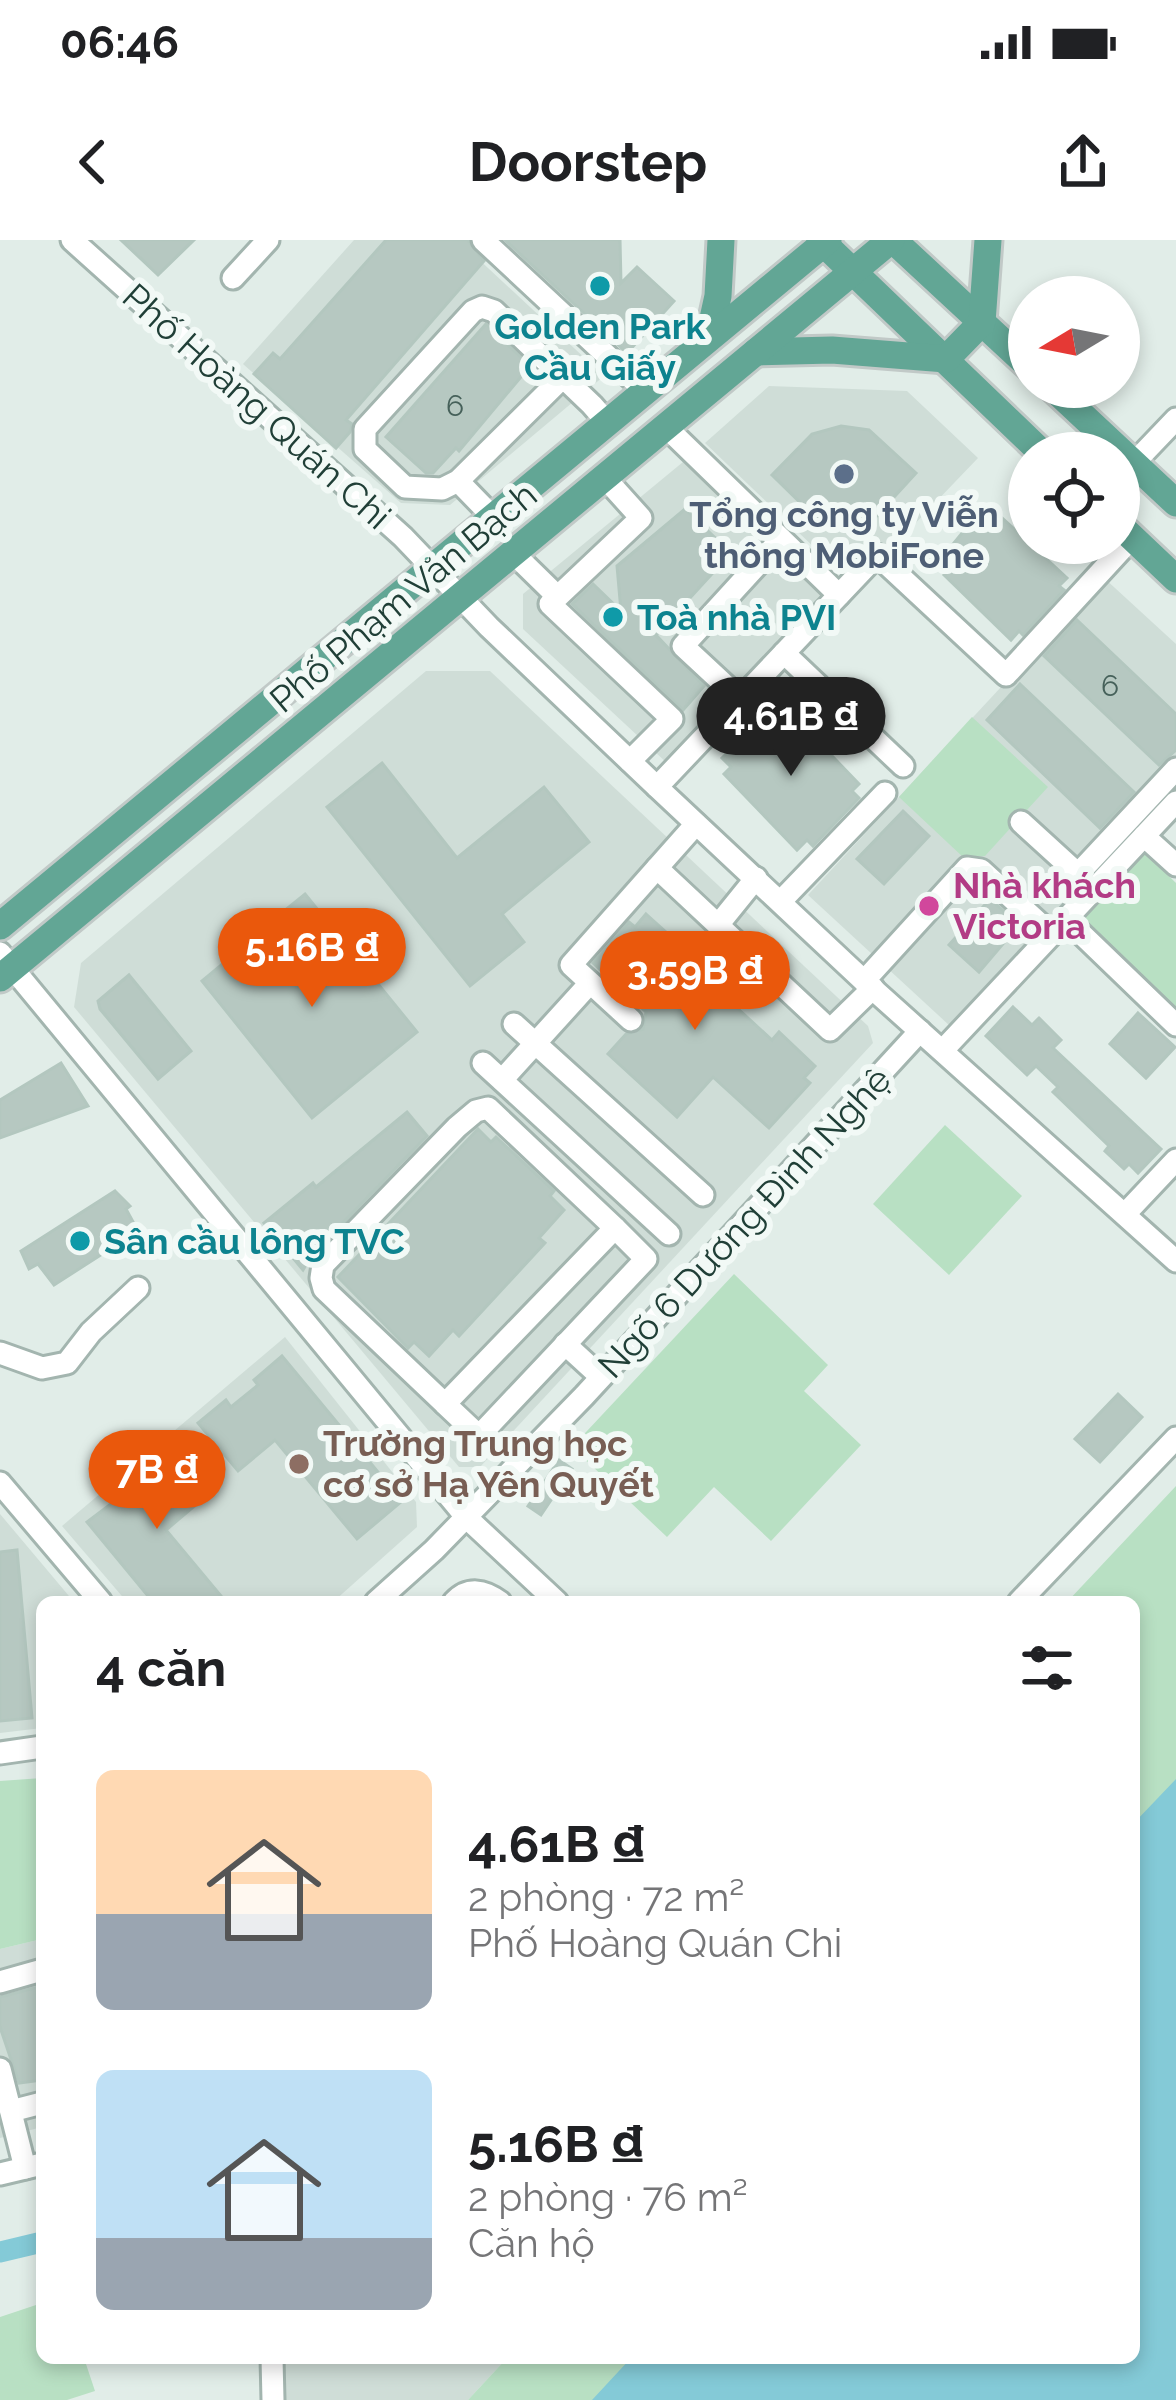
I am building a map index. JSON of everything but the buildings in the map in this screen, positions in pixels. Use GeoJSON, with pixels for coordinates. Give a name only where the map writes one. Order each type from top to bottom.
{"type":"FeatureCollection","features":[{"type":"Feature","properties":{"kind":"main road"},"geometry":{"type":"LineString","coordinates":[[721,240],[713,334],[749,357],[832,350],[946,359]]}},
{"type":"Feature","properties":{"kind":"main road","name":"Phố Phạm Văn Bạch"},"geometry":{"type":"LineString","coordinates":[[4,967],[892,240]]}},
{"type":"Feature","properties":{"kind":"main road"},"geometry":{"type":"LineString","coordinates":[[892,240],[1008,346]]}},
{"type":"Feature","properties":{"kind":"main road"},"geometry":{"type":"LineString","coordinates":[[946,359],[982,322],[988,240]]}},
{"type":"Feature","properties":{"kind":"main road","name":"Phố Phạm Văn Bạch"},"geometry":{"type":"LineString","coordinates":[[0,926],[824,241]]}},
{"type":"Feature","properties":{"kind":"main road"},"geometry":{"type":"LineString","coordinates":[[824,241],[1021,432]]}},
{"type":"Feature","properties":{"kind":"main road"},"geometry":{"type":"LineString","coordinates":[[1074,408],[1100,432]]}},
{"type":"Feature","properties":{"kind":"main road"},"geometry":{"type":"LineString","coordinates":[[1140,469],[1176,502]]}},
{"type":"Feature","properties":{"kind":"main road"},"geometry":{"type":"LineString","coordinates":[[1140,544],[1176,579]]}},
{"type":"Feature","properties":{"kind":"street"},"geometry":{"type":"LineString","coordinates":[[233,278],[268,240]]}},
{"type":"Feature","properties":{"kind":"street"},"geometry":{"type":"LineString","coordinates":[[483,240],[644,390]]}},
{"type":"Feature","properties":{"kind":"street","name":"Phố Hoàng Quán Chi"},"geometry":{"type":"LineString","coordinates":[[87,245],[433,567],[657,787],[868,984],[1176,1261]]}},
{"type":"Feature","properties":{"kind":"street"},"geometry":{"type":"LineString","coordinates":[[562,377],[458,481],[442,489],[405,488],[365,449],[365,429],[473,311],[482,308],[494,311],[562,377],[606,421]]}},
{"type":"Feature","properties":{"kind":"street"},"geometry":{"type":"LineString","coordinates":[[1140,458],[1176,419]]}},
{"type":"Feature","properties":{"kind":"street"},"geometry":{"type":"LineString","coordinates":[[668,428],[839,595]]}},
{"type":"Feature","properties":{"kind":"street"},"geometry":{"type":"LineString","coordinates":[[605,478],[641,518],[550,604],[672,719],[630,761]]}},
{"type":"Feature","properties":{"kind":"street"},"geometry":{"type":"LineString","coordinates":[[458,481],[491,515]]}},
{"type":"Feature","properties":{"kind":"street"},"geometry":{"type":"LineString","coordinates":[[740,699],[683,646],[781,538]]}},
{"type":"Feature","properties":{"kind":"street"},"geometry":{"type":"LineString","coordinates":[[513,553],[557,596]]}},
{"type":"Feature","properties":{"kind":"street"},"geometry":{"type":"LineString","coordinates":[[657,787],[877,555],[1006,675],[1098,564]]}},
{"type":"Feature","properties":{"kind":"street"},"geometry":{"type":"LineString","coordinates":[[784,653],[903,766]]}},
{"type":"Feature","properties":{"kind":"street"},"geometry":{"type":"LineString","coordinates":[[1021,822],[1078,874],[1176,769]]}},
{"type":"Feature","properties":{"kind":"street"},"geometry":{"type":"LineString","coordinates":[[782,902],[885,793]]}},
{"type":"Feature","properties":{"kind":"street"},"geometry":{"type":"LineString","coordinates":[[943,1050],[1176,802]]}},
{"type":"Feature","properties":{"kind":"street"},"geometry":{"type":"LineString","coordinates":[[631,1020],[571,965],[697,824]]}},
{"type":"Feature","properties":{"kind":"street"},"geometry":{"type":"LineString","coordinates":[[1144,836],[1176,865]]}},
{"type":"Feature","properties":{"kind":"street"},"geometry":{"type":"LineString","coordinates":[[657,868],[830,1030],[968,868],[981,869],[1059,927],[1176,1025]]}},
{"type":"Feature","properties":{"kind":"street"},"geometry":{"type":"LineString","coordinates":[[718,925],[756,878]]}},
{"type":"Feature","properties":{"kind":"street"},"geometry":{"type":"LineString","coordinates":[[4,967],[467,1518],[551,1596]]}},
{"type":"Feature","properties":{"kind":"street"},"geometry":{"type":"LineString","coordinates":[[502,1080],[590,982]]}},
{"type":"Feature","properties":{"kind":"street"},"geometry":{"type":"LineString","coordinates":[[514,1024],[703,1196]]}},
{"type":"Feature","properties":{"kind":"street","name":"Ngõ 6 Dương Đình Nghệ"},"geometry":{"type":"LineString","coordinates":[[391,1596],[601,1377],[920,1030]]}},
{"type":"Feature","properties":{"kind":"street"},"geometry":{"type":"LineString","coordinates":[[483,1063],[669,1234]]}},
{"type":"Feature","properties":{"kind":"street"},"geometry":{"type":"LineString","coordinates":[[488,1108],[646,1259],[566,1344],[479,1436],[325,1289],[322,1265],[466,1118],[488,1108]]}},
{"type":"Feature","properties":{"kind":"street"},"geometry":{"type":"LineString","coordinates":[[1125,1214],[1176,1160]]}},
{"type":"Feature","properties":{"kind":"street"},"geometry":{"type":"LineString","coordinates":[[446,1404],[615,1228]]}},
{"type":"Feature","properties":{"kind":"street"},"geometry":{"type":"LineString","coordinates":[[0,1353],[42,1368],[67,1363],[91,1332],[138,1288]]}},
{"type":"Feature","properties":{"kind":"street"},"geometry":{"type":"LineString","coordinates":[[548,1298],[566,1344]]}},
{"type":"Feature","properties":{"kind":"street"},"geometry":{"type":"LineString","coordinates":[[520,1328],[566,1344],[601,1377]]}},
{"type":"Feature","properties":{"kind":"street"},"geometry":{"type":"LineString","coordinates":[[1025,1596],[1176,1438]]}},
{"type":"Feature","properties":{"kind":"street"},"geometry":{"type":"LineString","coordinates":[[0,1483],[96,1596]]}},
{"type":"Feature","properties":{"kind":"street"},"geometry":{"type":"LineString","coordinates":[[0,1753],[36,1749]]}},
{"type":"Feature","properties":{"kind":"street"},"geometry":{"type":"LineString","coordinates":[[0,1982],[36,1972]]}},
{"type":"Feature","properties":{"kind":"street"},"geometry":{"type":"LineString","coordinates":[[0,2069],[10,2111],[33,2166],[0,2174]]}},
{"type":"Feature","properties":{"kind":"street"},"geometry":{"type":"LineString","coordinates":[[10,2111],[36,2104]]}},
{"type":"Feature","properties":{"kind":"street"},"geometry":{"type":"LineString","coordinates":[[272,2364],[272,2400]]}},
{"type":"Feature","properties":{"kind":"shaded area"},"geometry":{"type":"Polygon","coordinates":[[[354,240],[458,240],[604,376],[450,505],[401,503],[243,364],[354,240]]]}},
{"type":"Feature","properties":{"kind":"shaded area"},"geometry":{"type":"Polygon","coordinates":[[[769,386],[907,391],[978,458],[885,555],[872,543],[842,574],[705,443],[769,386]]]}},
{"type":"Feature","properties":{"kind":"shaded area"},"geometry":{"type":"Polygon","coordinates":[[[683,462],[827,598],[668,764],[523,629],[523,594],[683,462]]]}},
{"type":"Feature","properties":{"kind":"shaded area"},"geometry":{"type":"Polygon","coordinates":[[[1103,577],[1176,644],[1176,781],[950,1026],[808,895],[1103,577]]]}},
{"type":"Feature","properties":{"kind":"shaded area"},"geometry":{"type":"Polygon","coordinates":[[[426,671],[490,671],[868,1026],[873,1043],[480,1467],[459,1467],[74,1007],[81,963],[426,671]]]}},
{"type":"Feature","properties":{"kind":"shaded area"},"geometry":{"type":"Polygon","coordinates":[[[285,1337],[416,1502],[417,1527],[340,1596],[122,1596],[62,1526],[285,1337]]]}},
{"type":"Feature","properties":{"kind":"shaded area"},"geometry":{"type":"Polygon","coordinates":[[[0,1514],[69,1596],[36,1596],[36,1729],[0,1733],[0,1514]]]}},
{"type":"Feature","properties":{"kind":"shaded area"},"geometry":{"type":"Polygon","coordinates":[[[36,1940],[36,2129],[0,2138],[0,1949],[36,1940]]]}},
{"type":"Feature","properties":{"kind":"shaded area"},"geometry":{"type":"Polygon","coordinates":[[[265,2364],[501,2364],[468,2400],[266,2400],[265,2364]]]}},
{"type":"Feature","properties":{"kind":"green space"},"geometry":{"type":"Polygon","coordinates":[[[972,717],[1048,787],[985,856],[964,858],[899,797],[972,717]]]}},
{"type":"Feature","properties":{"kind":"green space"},"geometry":{"type":"Polygon","coordinates":[[[1144,852],[1176,883],[1176,1013],[1079,922],[1144,852]]]}},
{"type":"Feature","properties":{"kind":"green space"},"geometry":{"type":"Polygon","coordinates":[[[945,1125],[1022,1196],[949,1275],[873,1204],[945,1125]]]}},
{"type":"Feature","properties":{"kind":"green space"},"geometry":{"type":"Polygon","coordinates":[[[734,1274],[828,1365],[804,1391],[861,1445],[771,1541],[714,1487],[667,1537],[572,1447],[734,1274]]]}},
{"type":"Feature","properties":{"kind":"green space"},"geometry":{"type":"Polygon","coordinates":[[[1176,1486],[1176,2400],[468,2400],[501,2364],[1140,2364],[1140,1596],[1073,1596],[1176,1486]]]}},
{"type":"Feature","properties":{"kind":"green space"},"geometry":{"type":"Polygon","coordinates":[[[36,1778],[36,1940],[0,1949],[0,1781],[36,1778]]]}},
{"type":"Feature","properties":{"kind":"green space"},"geometry":{"type":"Polygon","coordinates":[[[36,2305],[36,2364],[86,2364],[95,2391],[67,2400],[0,2400],[0,2317],[36,2305]]]}},
{"type":"Feature","properties":{"kind":"water"},"geometry":{"type":"Polygon","coordinates":[[[1176,1779],[1176,2400],[592,2400],[625,2364],[1140,2364],[1140,1817],[1176,1779]]]}},
{"type":"Feature","properties":{"kind":"waterway"},"geometry":{"type":"LineString","coordinates":[[0,2252],[36,2243]]}},
{"type":"Feature","properties":{"kind":"place","name":"Golden Park Cầu Giấy"},"geometry":{"type":"Point","coordinates":[600,286]}},
{"type":"Feature","properties":{"kind":"place","name":"Tổng công ty Viễn thông MobiFone"},"geometry":{"type":"Point","coordinates":[844,474]}},
{"type":"Feature","properties":{"kind":"place","name":"Toà nhà PVI"},"geometry":{"type":"Point","coordinates":[613,617]}},
{"type":"Feature","properties":{"kind":"place","name":"Nhà khách Victoria"},"geometry":{"type":"Point","coordinates":[929,906]}},
{"type":"Feature","properties":{"kind":"place","name":"Sân cầu lông TVC"},"geometry":{"type":"Point","coordinates":[80,1241]}},
{"type":"Feature","properties":{"kind":"place","name":"Trường Trung học cơ sở Hạ Yên Quyết"},"geometry":{"type":"Point","coordinates":[299,1464]}}]}
